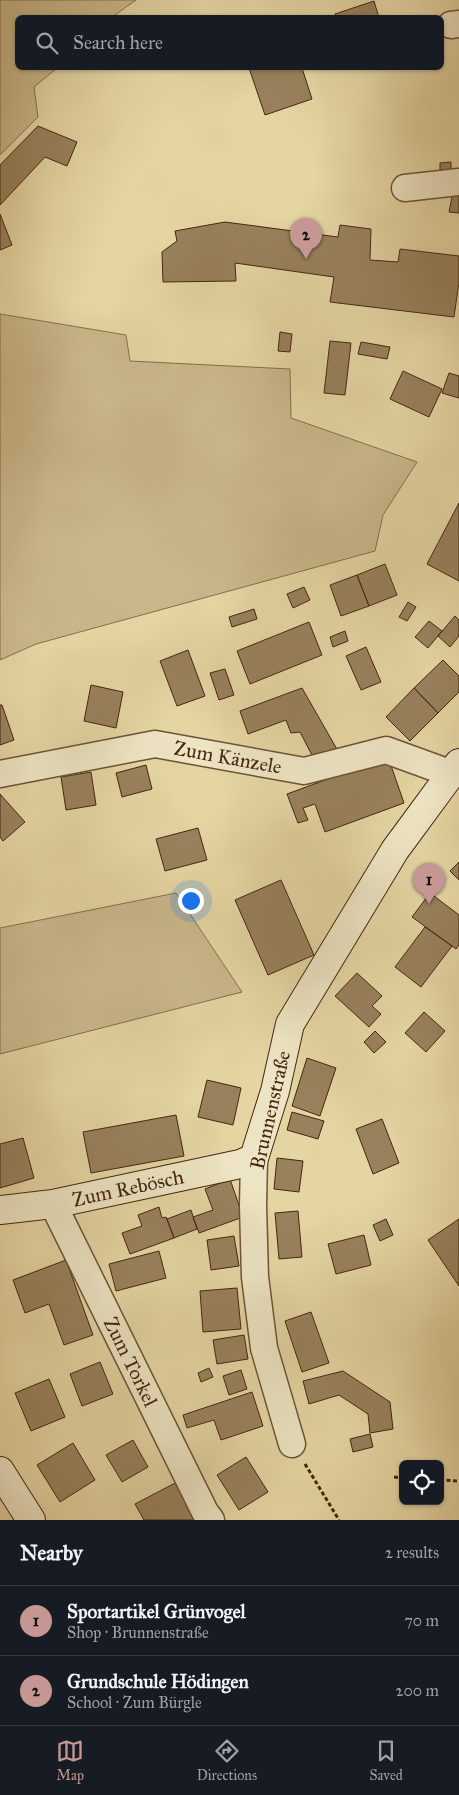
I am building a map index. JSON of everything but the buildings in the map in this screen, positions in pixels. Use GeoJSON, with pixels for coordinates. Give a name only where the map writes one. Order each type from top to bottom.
{"type":"FeatureCollection","features":[{"type":"Feature","properties":{"kind":"street"},"geometry":{"type":"LineString","coordinates":[[405,188],[459,182]]}},
{"type":"Feature","properties":{"kind":"street","name":"Zum Känzele"},"geometry":{"type":"LineString","coordinates":[[0,774],[155,744],[304,771],[386,750],[455,769]]}},
{"type":"Feature","properties":{"kind":"street","name":"Brunnenstraße"},"geometry":{"type":"LineString","coordinates":[[292,1444],[264,1348],[255,1276],[254,1158],[275,1091],[290,1024],[395,850],[455,769]]}},
{"type":"Feature","properties":{"kind":"street","name":"Zum Rebösch"},"geometry":{"type":"LineString","coordinates":[[0,1210],[53,1204],[240,1164],[254,1158]]}},
{"type":"Feature","properties":{"kind":"street","name":"Zum Torkel"},"geometry":{"type":"LineString","coordinates":[[53,1204],[210,1520]]}},
{"type":"Feature","properties":{"kind":"street"},"geometry":{"type":"LineString","coordinates":[[0,1471],[31,1520]]}},
{"type":"Feature","properties":{"kind":"path"},"geometry":{"type":"LineString","coordinates":[[292,1444],[339,1520]]}},
{"type":"Feature","properties":{"kind":"path"},"geometry":{"type":"LineString","coordinates":[[394,1477],[399,1478]]}},
{"type":"Feature","properties":{"kind":"path"},"geometry":{"type":"LineString","coordinates":[[444,1480],[459,1481]]}},
{"type":"Feature","properties":{"kind":"shaded area"},"geometry":{"type":"Polygon","coordinates":[[[0,0],[136,0],[115,15],[15,15],[15,70],[55,70],[34,87],[38,117],[0,155],[0,0]]]}},
{"type":"Feature","properties":{"kind":"shaded area"},"geometry":{"type":"Polygon","coordinates":[[[0,314],[126,335],[130,361],[290,369],[291,418],[417,462],[383,515],[375,551],[36,644],[0,660],[0,314]]]}},
{"type":"Feature","properties":{"kind":"shaded area"},"geometry":{"type":"Polygon","coordinates":[[[176,893],[242,992],[0,1054],[0,928],[176,893]]]}},
{"type":"Feature","properties":{"kind":"place","name":"Grundschule Hödingen"},"geometry":{"type":"Point","coordinates":[306,259]}},
{"type":"Feature","properties":{"kind":"place","name":"Sportartikel Grünvogel"},"geometry":{"type":"Point","coordinates":[429,904]}}]}
